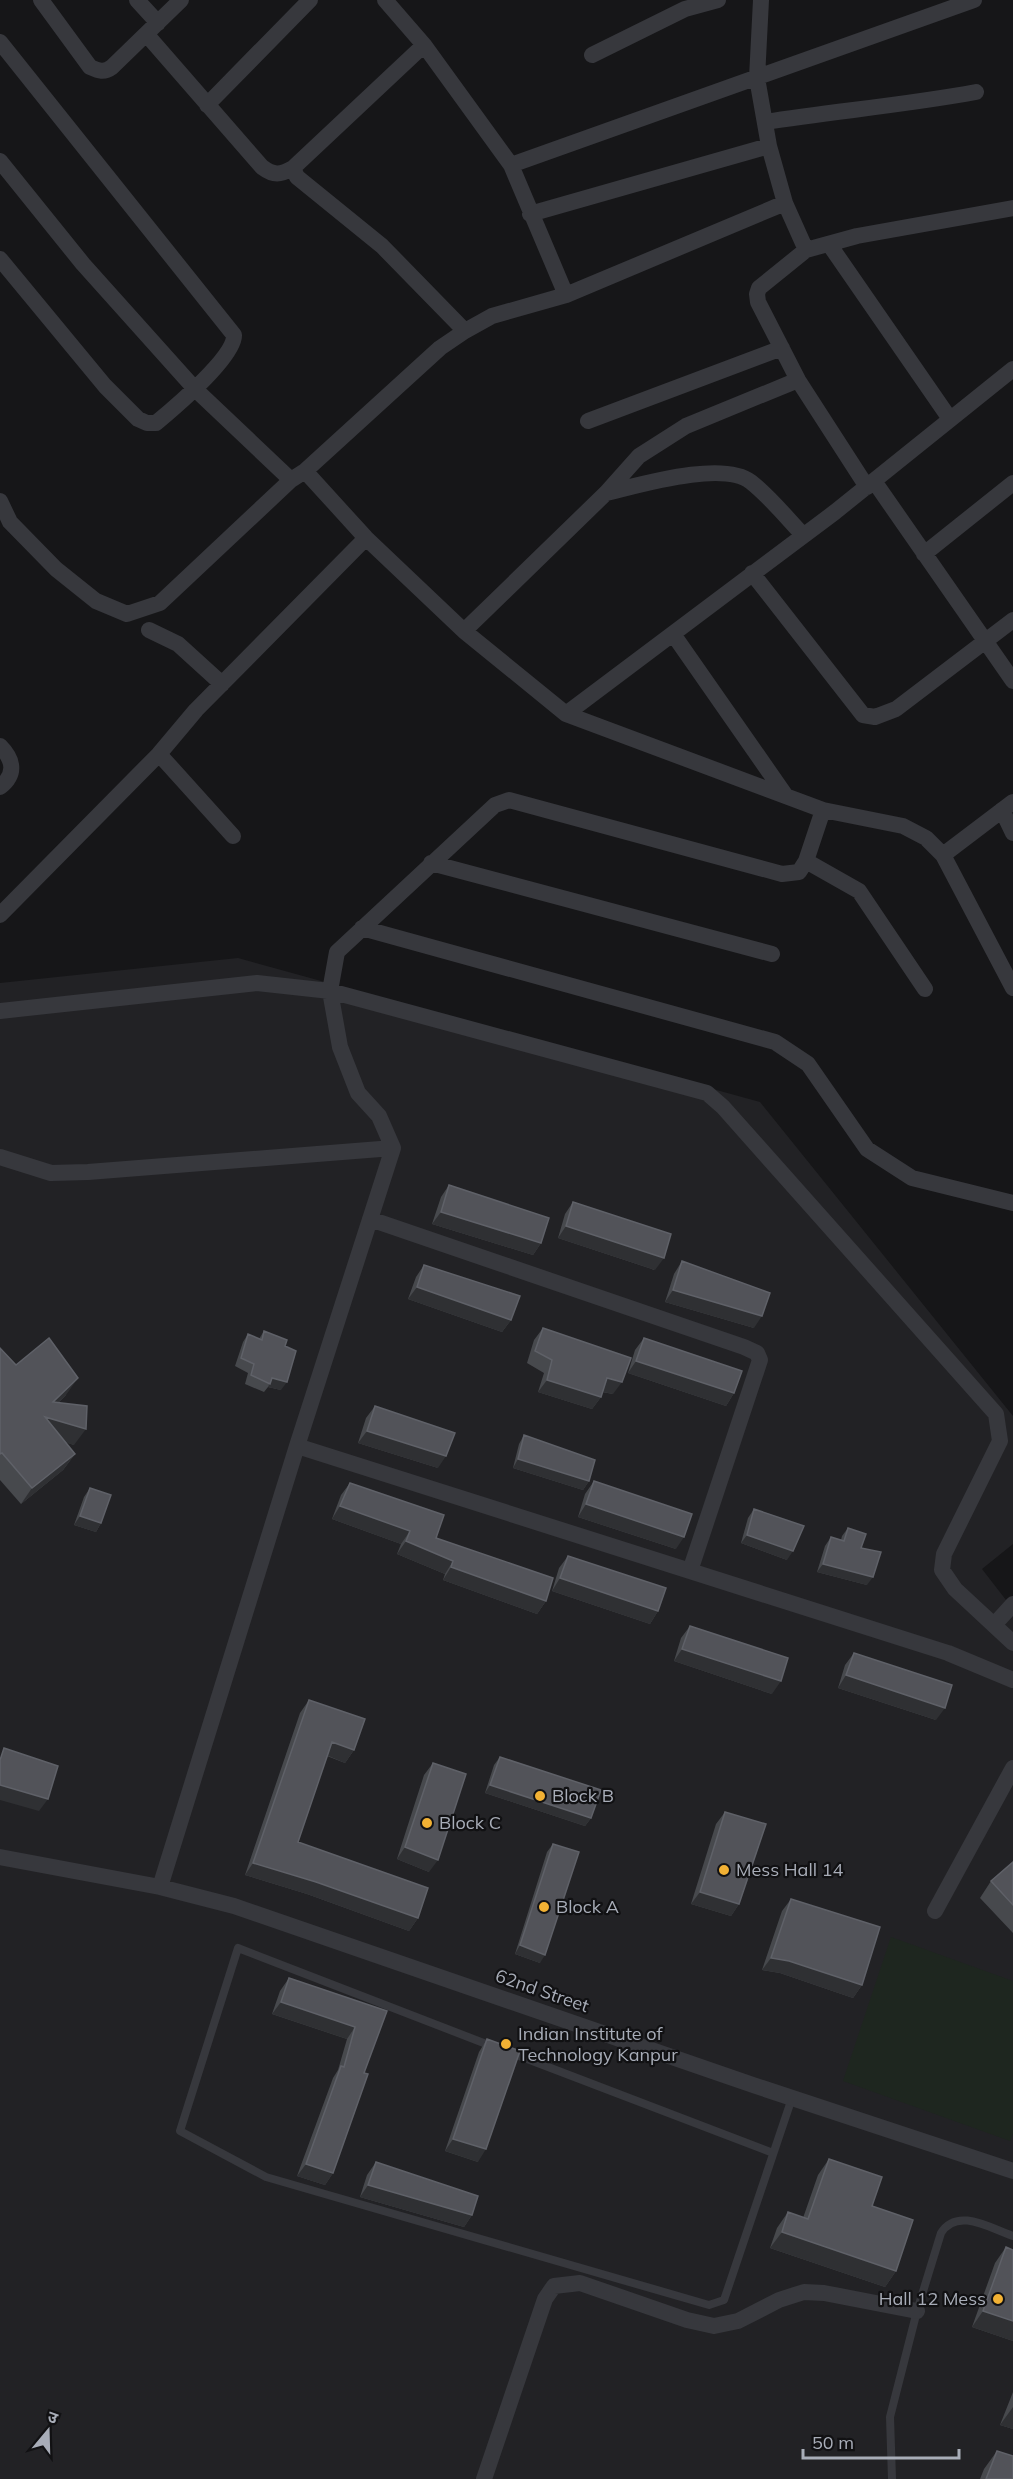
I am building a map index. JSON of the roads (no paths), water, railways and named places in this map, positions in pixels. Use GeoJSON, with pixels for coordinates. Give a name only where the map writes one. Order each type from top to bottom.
{"type":"FeatureCollection","features":[{"type":"Feature","properties":{"kind":"street"},"geometry":{"type":"LineString","coordinates":[[41,0],[90,67],[100,71],[112,68],[181,0]]}},
{"type":"Feature","properties":{"kind":"street"},"geometry":{"type":"LineString","coordinates":[[137,0],[152,29],[207,105],[271,174],[282,175],[293,168],[424,45]]}},
{"type":"Feature","properties":{"kind":"street"},"geometry":{"type":"LineString","coordinates":[[207,105],[310,0]]}},
{"type":"Feature","properties":{"kind":"street"},"geometry":{"type":"LineString","coordinates":[[592,55],[685,9],[718,0]]}},
{"type":"Feature","properties":{"kind":"street"},"geometry":{"type":"LineString","coordinates":[[761,0],[757,78],[769,147],[785,203],[806,250]]}},
{"type":"Feature","properties":{"kind":"street"},"geometry":{"type":"LineString","coordinates":[[511,165],[974,0]]}},
{"type":"Feature","properties":{"kind":"street"},"geometry":{"type":"LineString","coordinates":[[391,2],[511,165],[566,295]]}},
{"type":"Feature","properties":{"kind":"street"},"geometry":{"type":"LineString","coordinates":[[0,42],[234,335],[230,349],[195,389],[156,423],[147,423],[138,419],[75,351],[0,259]]}},
{"type":"Feature","properties":{"kind":"street"},"geometry":{"type":"LineString","coordinates":[[765,122],[823,113],[911,104],[976,92]]}},
{"type":"Feature","properties":{"kind":"street"},"geometry":{"type":"LineString","coordinates":[[530,214],[769,147]]}},
{"type":"Feature","properties":{"kind":"street"},"geometry":{"type":"LineString","coordinates":[[0,161],[83,264],[195,389],[298,476],[464,632],[566,714],[823,810],[903,826],[927,838],[943,855],[1013,988]]}},
{"type":"Feature","properties":{"kind":"street"},"geometry":{"type":"LineString","coordinates":[[293,168],[297,177],[382,246],[465,331]]}},
{"type":"Feature","properties":{"kind":"street"},"geometry":{"type":"LineString","coordinates":[[0,501],[5,523],[96,602],[127,614],[160,603],[440,348],[465,331],[492,316],[566,295],[785,203]]}},
{"type":"Feature","properties":{"kind":"street"},"geometry":{"type":"LineString","coordinates":[[1013,208],[857,236],[806,250],[759,288],[757,294],[758,302],[798,380],[870,484],[924,554],[1013,681]]}},
{"type":"Feature","properties":{"kind":"street"},"geometry":{"type":"LineString","coordinates":[[829,244],[950,419]]}},
{"type":"Feature","properties":{"kind":"street"},"geometry":{"type":"LineString","coordinates":[[588,421],[782,348]]}},
{"type":"Feature","properties":{"kind":"street"},"geometry":{"type":"LineString","coordinates":[[566,714],[870,484],[1013,369]]}},
{"type":"Feature","properties":{"kind":"street"},"geometry":{"type":"LineString","coordinates":[[464,632],[606,493],[639,456],[687,426],[798,380]]}},
{"type":"Feature","properties":{"kind":"street"},"geometry":{"type":"LineString","coordinates":[[606,493],[699,473],[727,473],[750,481],[803,535]]}},
{"type":"Feature","properties":{"kind":"street"},"geometry":{"type":"LineString","coordinates":[[924,554],[1013,483]]}},
{"type":"Feature","properties":{"kind":"street"},"geometry":{"type":"LineString","coordinates":[[0,915],[159,754],[196,710],[366,538]]}},
{"type":"Feature","properties":{"kind":"street"},"geometry":{"type":"LineString","coordinates":[[752,573],[863,716],[874,717],[896,709],[1013,620]]}},
{"type":"Feature","properties":{"kind":"street"},"geometry":{"type":"LineString","coordinates":[[149,630],[178,644],[222,684]]}},
{"type":"Feature","properties":{"kind":"street"},"geometry":{"type":"LineString","coordinates":[[673,634],[786,796]]}},
{"type":"Feature","properties":{"kind":"street"},"geometry":{"type":"LineString","coordinates":[[0,746],[10,756],[11,769],[4,784],[0,787]]}},
{"type":"Feature","properties":{"kind":"street"},"geometry":{"type":"LineString","coordinates":[[159,754],[233,836]]}},
{"type":"Feature","properties":{"kind":"street"},"geometry":{"type":"LineString","coordinates":[[160,1887],[297,1446],[393,1148],[379,1116],[358,1093],[340,1047],[330,991],[336,952],[495,805],[509,800],[782,874],[799,872],[806,861],[823,810]]}},
{"type":"Feature","properties":{"kind":"street"},"geometry":{"type":"LineString","coordinates":[[943,855],[1008,806],[1013,833]]}},
{"type":"Feature","properties":{"kind":"street"},"geometry":{"type":"LineString","coordinates":[[806,861],[859,891],[925,989]]}},
{"type":"Feature","properties":{"kind":"street"},"geometry":{"type":"LineString","coordinates":[[431,863],[772,954]]}},
{"type":"Feature","properties":{"kind":"street"},"geometry":{"type":"LineString","coordinates":[[362,928],[775,1042],[808,1064],[867,1149],[912,1178],[1013,1203]]}},
{"type":"Feature","properties":{"kind":"street"},"geometry":{"type":"LineString","coordinates":[[0,1011],[257,983],[330,991],[707,1093],[715,1099],[996,1414],[1000,1442],[944,1554],[942,1570],[955,1589],[1013,1643]]}},
{"type":"Feature","properties":{"kind":"street"},"geometry":{"type":"LineString","coordinates":[[0,1157],[51,1173],[393,1148]]}},
{"type":"Feature","properties":{"kind":"street"},"geometry":{"type":"LineString","coordinates":[[370,1219],[757,1353],[760,1360],[690,1571]]}},
{"type":"Feature","properties":{"kind":"street"},"geometry":{"type":"LineString","coordinates":[[297,1446],[948,1653],[1013,1680]]}},
{"type":"Feature","properties":{"kind":"street"},"geometry":{"type":"LineString","coordinates":[[994,1625],[1013,1604]]}},
{"type":"Feature","properties":{"kind":"street"},"geometry":{"type":"LineString","coordinates":[[935,1911],[1013,1768]]}},
{"type":"Feature","properties":{"kind":"street","name":"62nd Street"},"geometry":{"type":"LineString","coordinates":[[0,1857],[160,1887],[234,1906],[792,2098],[1013,2171]]}},
{"type":"Feature","properties":{"kind":"street"},"geometry":{"type":"LineString","coordinates":[[484,2479],[545,2299],[554,2286],[580,2283],[687,2320],[714,2326],[738,2322],[779,2300],[804,2292],[917,2311]]}},
{"type":"Feature","properties":{"kind":"lane"},"geometry":{"type":"LineString","coordinates":[[773,2154],[238,1948],[180,2131],[266,2177],[709,2305],[724,2300],[792,2098]]}},
{"type":"Feature","properties":{"kind":"lane"},"geometry":{"type":"LineString","coordinates":[[892,2479],[890,2417],[917,2311],[942,2233],[947,2224],[953,2221],[969,2221],[1013,2236]]}},
{"type":"Feature","properties":{"kind":"place","name":"Block B"},"geometry":{"type":"Point","coordinates":[540,1796]}},
{"type":"Feature","properties":{"kind":"place","name":"Block C"},"geometry":{"type":"Point","coordinates":[427,1823]}},
{"type":"Feature","properties":{"kind":"place","name":"Mess Hall 14"},"geometry":{"type":"Point","coordinates":[724,1870]}},
{"type":"Feature","properties":{"kind":"place","name":"Block A"},"geometry":{"type":"Point","coordinates":[544,1907]}},
{"type":"Feature","properties":{"kind":"place","name":"Indian Institute of Technology Kanpur"},"geometry":{"type":"Point","coordinates":[506,2044]}},
{"type":"Feature","properties":{"kind":"place","name":"Hall 12 Mess"},"geometry":{"type":"Point","coordinates":[998,2299]}}]}
